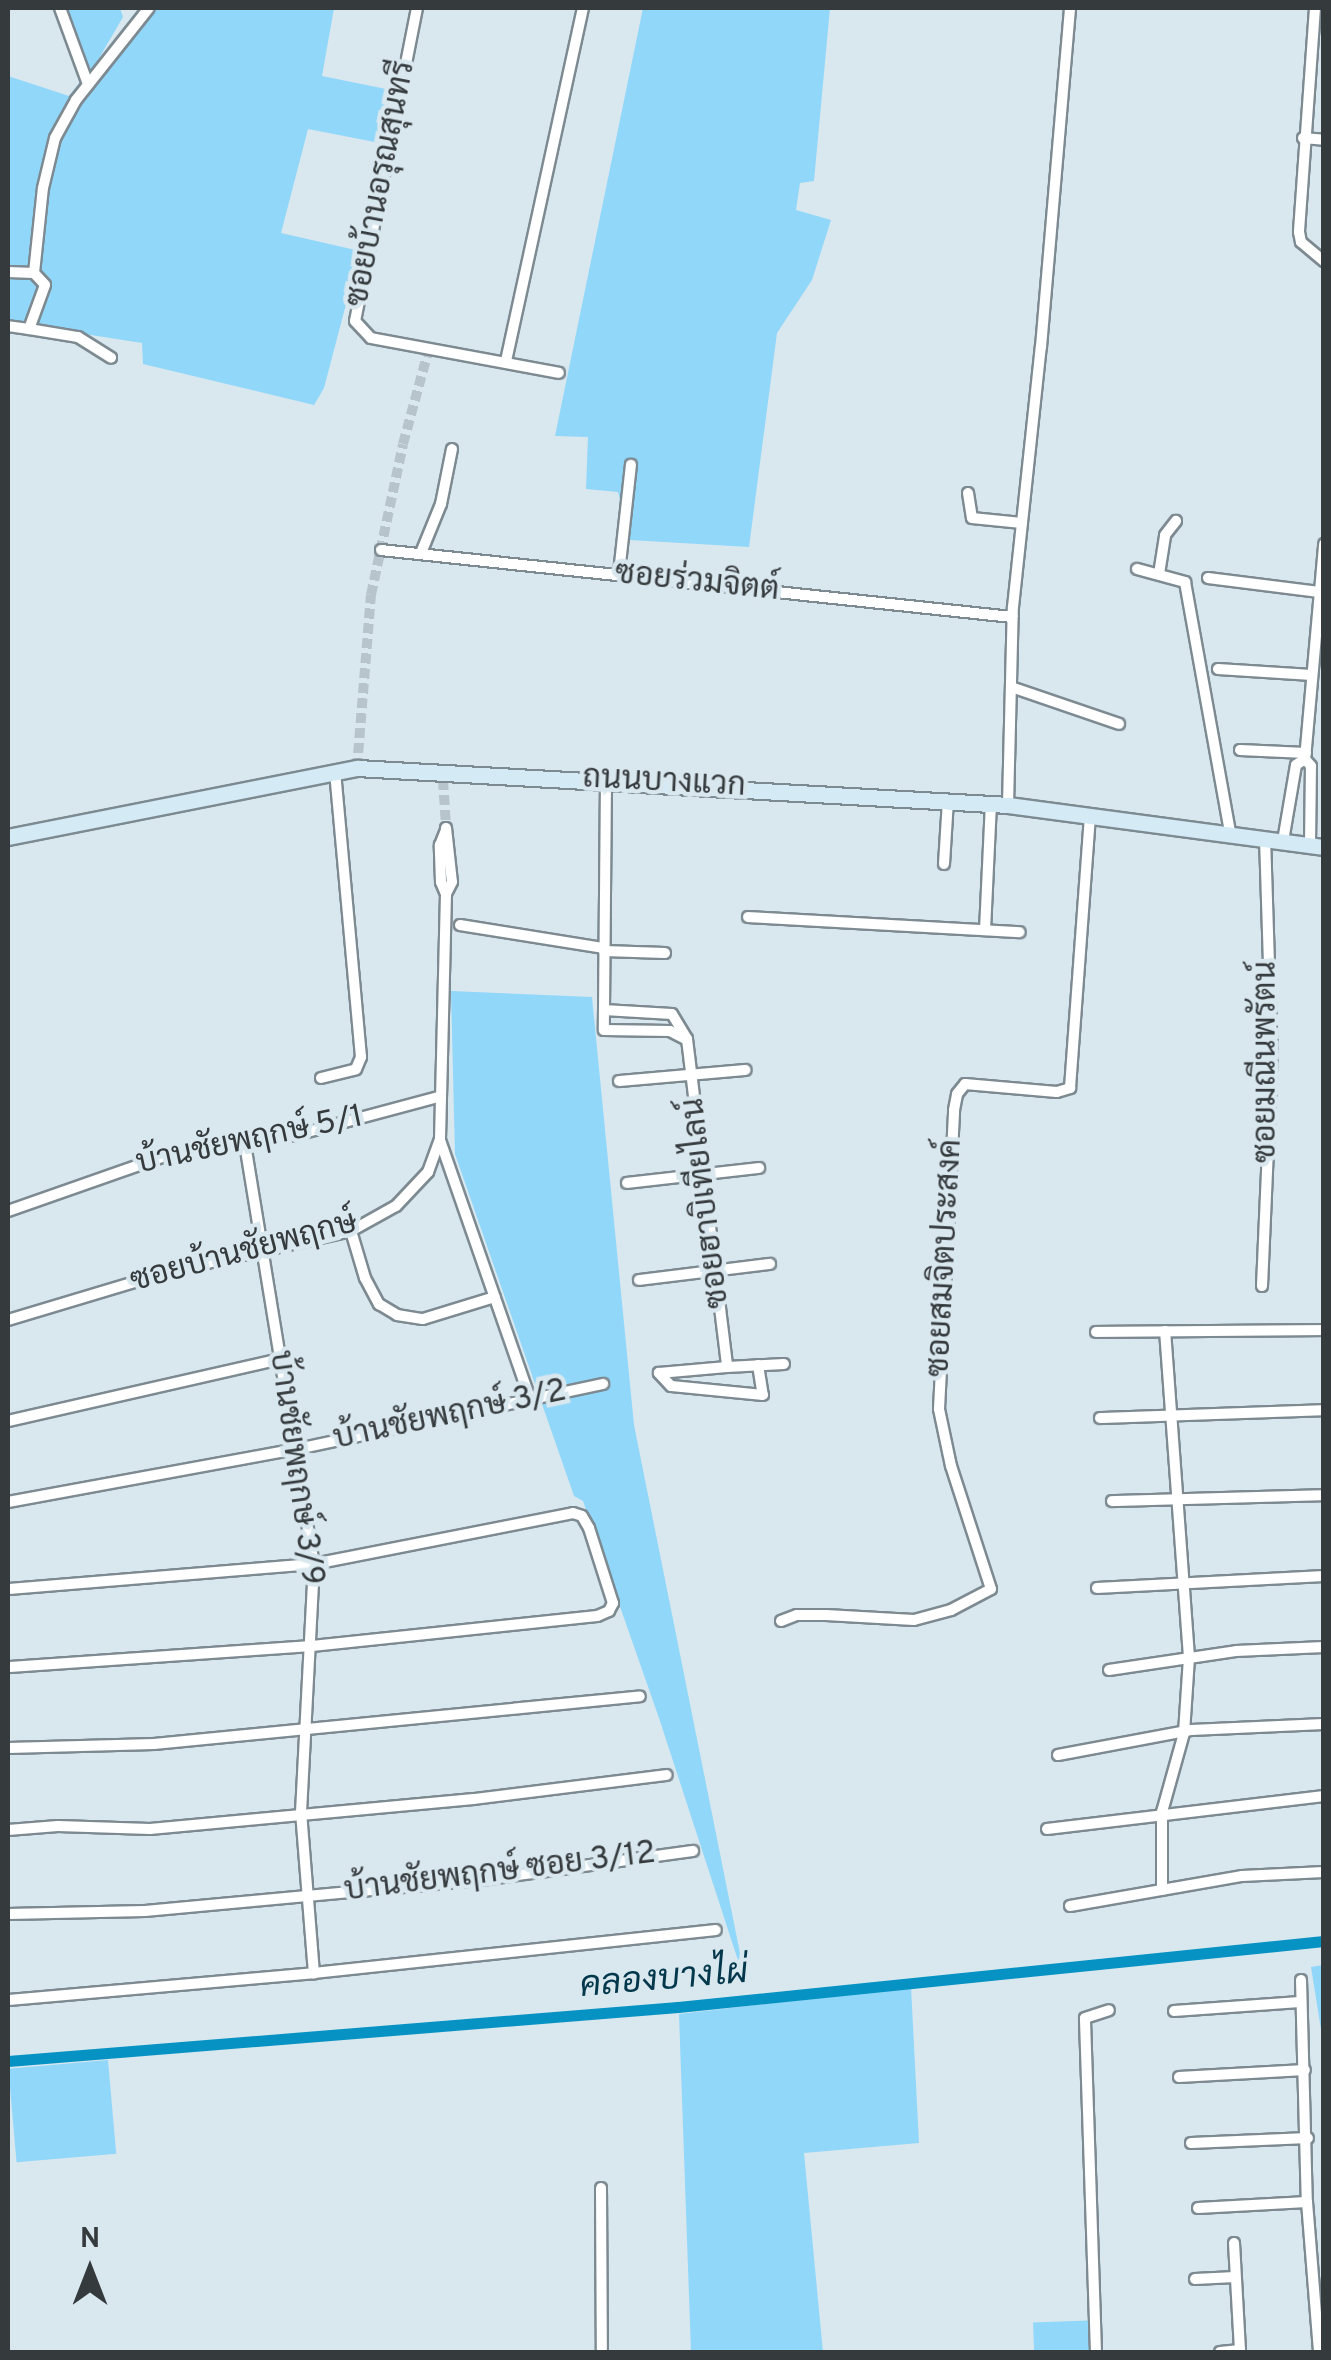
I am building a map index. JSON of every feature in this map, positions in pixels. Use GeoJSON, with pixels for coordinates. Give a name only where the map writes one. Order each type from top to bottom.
{"type":"FeatureCollection","features":[{"type":"Feature","properties":{"kind":"main road","name":"ถนนบางแวก"},"geometry":{"type":"LineString","coordinates":[[8,837],[335,771],[606,780],[1000,804],[1316,846]]}},
{"type":"Feature","properties":{"kind":"street"},"geometry":{"type":"LineString","coordinates":[[60,8],[88,84]]}},
{"type":"Feature","properties":{"kind":"street"},"geometry":{"type":"LineString","coordinates":[[34,274],[43,186],[66,115],[150,8]]}},
{"type":"Feature","properties":{"kind":"street","name":"ซอยบ้านอรุณสุนทรี"},"geometry":{"type":"LineString","coordinates":[[418,8],[354,321],[372,338],[559,373]]}},
{"type":"Feature","properties":{"kind":"street"},"geometry":{"type":"LineString","coordinates":[[506,361],[584,8]]}},
{"type":"Feature","properties":{"kind":"street"},"geometry":{"type":"LineString","coordinates":[[984,930],[1014,688],[1012,617],[1070,8]]}},
{"type":"Feature","properties":{"kind":"street"},"geometry":{"type":"LineString","coordinates":[[1315,8],[1318,51],[1303,138],[1298,232],[1302,242],[1324,262]]}},
{"type":"Feature","properties":{"kind":"street"},"geometry":{"type":"LineString","coordinates":[[1303,138],[1324,140]]}},
{"type":"Feature","properties":{"kind":"street"},"geometry":{"type":"LineString","coordinates":[[8,272],[34,274],[45,285],[29,329]]}},
{"type":"Feature","properties":{"kind":"street"},"geometry":{"type":"LineString","coordinates":[[8,326],[78,337],[111,358]]}},
{"type":"Feature","properties":{"kind":"street"},"geometry":{"type":"LineString","coordinates":[[421,553],[441,504],[452,450]]}},
{"type":"Feature","properties":{"kind":"street"},"geometry":{"type":"LineString","coordinates":[[619,573],[631,465]]}},
{"type":"Feature","properties":{"kind":"street"},"geometry":{"type":"LineString","coordinates":[[968,492],[972,518],[1022,523]]}},
{"type":"Feature","properties":{"kind":"street"},"geometry":{"type":"LineString","coordinates":[[1158,574],[1165,535],[1176,521]]}},
{"type":"Feature","properties":{"kind":"street"},"geometry":{"type":"LineString","coordinates":[[1316,846],[1311,766],[1305,756],[1324,544]]}},
{"type":"Feature","properties":{"kind":"street","name":"ซอยร่วมจิตต์"},"geometry":{"type":"LineString","coordinates":[[381,550],[1012,617]]}},
{"type":"Feature","properties":{"kind":"street"},"geometry":{"type":"LineString","coordinates":[[1137,569],[1185,582],[1230,833]]}},
{"type":"Feature","properties":{"kind":"street"},"geometry":{"type":"LineString","coordinates":[[1208,578],[1320,592]]}},
{"type":"Feature","properties":{"kind":"street"},"geometry":{"type":"LineString","coordinates":[[1218,669],[1312,676]]}},
{"type":"Feature","properties":{"kind":"street"},"geometry":{"type":"LineString","coordinates":[[1014,688],[1119,724]]}},
{"type":"Feature","properties":{"kind":"street"},"geometry":{"type":"LineString","coordinates":[[1240,750],[1305,756]]}},
{"type":"Feature","properties":{"kind":"street"},"geometry":{"type":"LineString","coordinates":[[1284,841],[1296,766],[1305,756]]}},
{"type":"Feature","properties":{"kind":"street"},"geometry":{"type":"LineString","coordinates":[[321,1078],[356,1070],[360,1057],[335,771]]}},
{"type":"Feature","properties":{"kind":"street"},"geometry":{"type":"LineString","coordinates":[[606,780],[604,1030],[670,1031],[687,1039]]}},
{"type":"Feature","properties":{"kind":"street"},"geometry":{"type":"LineString","coordinates":[[944,864],[948,801]]}},
{"type":"Feature","properties":{"kind":"street","name":"ซอยสมจิตประสงค์"},"geometry":{"type":"LineString","coordinates":[[781,1621],[797,1615],[914,1620],[951,1610],[991,1589],[951,1466],[939,1409],[956,1094],[965,1084],[1057,1092],[1072,1083],[1072,1027],[1090,814]]}},
{"type":"Feature","properties":{"kind":"street","name":"ซอยบ้านชัยพฤกษ์"},"geometry":{"type":"LineString","coordinates":[[8,1320],[175,1270],[351,1230],[396,1206],[428,1172],[440,1139],[438,1097],[446,894],[441,882],[440,845],[446,829]]}},
{"type":"Feature","properties":{"kind":"street","name":"ซอยมณีนพรัตน์"},"geometry":{"type":"LineString","coordinates":[[1262,1286],[1272,1060],[1264,838]]}},
{"type":"Feature","properties":{"kind":"street"},"geometry":{"type":"LineString","coordinates":[[748,917],[1020,932]]}},
{"type":"Feature","properties":{"kind":"street"},"geometry":{"type":"LineString","coordinates":[[460,926],[604,950],[665,953]]}},
{"type":"Feature","properties":{"kind":"street"},"geometry":{"type":"LineString","coordinates":[[604,1010],[672,1014],[687,1039]]}},
{"type":"Feature","properties":{"kind":"street","name":"ซอยฮาบิเทียไลน์"},"geometry":{"type":"LineString","coordinates":[[687,1039],[727,1367]]}},
{"type":"Feature","properties":{"kind":"street"},"geometry":{"type":"LineString","coordinates":[[618,1082],[746,1070]]}},
{"type":"Feature","properties":{"kind":"street","name":"บ้านชัยพฤกษ์ 5/1"},"geometry":{"type":"LineString","coordinates":[[8,1211],[142,1162],[300,1134],[438,1097]]}},
{"type":"Feature","properties":{"kind":"street"},"geometry":{"type":"LineString","coordinates":[[440,1139],[530,1398]]}},
{"type":"Feature","properties":{"kind":"street","name":"บ้านชัยพฤกษ์ 3/9"},"geometry":{"type":"LineString","coordinates":[[245,1144],[314,1564],[301,1812],[314,1974]]}},
{"type":"Feature","properties":{"kind":"street"},"geometry":{"type":"LineString","coordinates":[[627,1183],[759,1168]]}},
{"type":"Feature","properties":{"kind":"street"},"geometry":{"type":"LineString","coordinates":[[351,1230],[379,1304],[397,1315],[423,1319],[494,1297]]}},
{"type":"Feature","properties":{"kind":"street"},"geometry":{"type":"LineString","coordinates":[[640,1280],[770,1264]]}},
{"type":"Feature","properties":{"kind":"street"},"geometry":{"type":"LineString","coordinates":[[1096,1332],[1324,1330]]}},
{"type":"Feature","properties":{"kind":"street"},"geometry":{"type":"LineString","coordinates":[[1162,1890],[1162,1816],[1184,1732],[1189,1657],[1165,1331]]}},
{"type":"Feature","properties":{"kind":"street"},"geometry":{"type":"LineString","coordinates":[[8,1421],[281,1359]]}},
{"type":"Feature","properties":{"kind":"street"},"geometry":{"type":"LineString","coordinates":[[758,1366],[763,1395],[671,1386],[659,1373],[784,1364]]}},
{"type":"Feature","properties":{"kind":"street","name":"บ้านชัยพฤกษ์ 3/2"},"geometry":{"type":"LineString","coordinates":[[8,1502],[297,1449],[603,1384]]}},
{"type":"Feature","properties":{"kind":"street"},"geometry":{"type":"LineString","coordinates":[[1100,1418],[1324,1410]]}},
{"type":"Feature","properties":{"kind":"street"},"geometry":{"type":"LineString","coordinates":[[1112,1501],[1324,1495]]}},
{"type":"Feature","properties":{"kind":"street"},"geometry":{"type":"LineString","coordinates":[[8,1588],[314,1564],[573,1513],[582,1516],[589,1528],[613,1603],[609,1611],[597,1616],[310,1646],[8,1667]]}},
{"type":"Feature","properties":{"kind":"street"},"geometry":{"type":"LineString","coordinates":[[1098,1588],[1324,1576]]}},
{"type":"Feature","properties":{"kind":"street"},"geometry":{"type":"LineString","coordinates":[[1109,1670],[1189,1657],[1324,1647]]}},
{"type":"Feature","properties":{"kind":"street"},"geometry":{"type":"LineString","coordinates":[[8,1748],[149,1744],[640,1696]]}},
{"type":"Feature","properties":{"kind":"street"},"geometry":{"type":"LineString","coordinates":[[1058,1754],[1184,1732],[1324,1724]]}},
{"type":"Feature","properties":{"kind":"street"},"geometry":{"type":"LineString","coordinates":[[8,1830],[58,1826],[150,1828],[474,1799],[666,1775]]}},
{"type":"Feature","properties":{"kind":"street"},"geometry":{"type":"LineString","coordinates":[[1047,1830],[1324,1796]]}},
{"type":"Feature","properties":{"kind":"street","name":"บ้านชัยพฤกษ์ ซอย 3/12"},"geometry":{"type":"LineString","coordinates":[[8,1914],[145,1911],[488,1879],[693,1851]]}},
{"type":"Feature","properties":{"kind":"street"},"geometry":{"type":"LineString","coordinates":[[1070,1906],[1242,1876],[1324,1872]]}},
{"type":"Feature","properties":{"kind":"street"},"geometry":{"type":"LineString","coordinates":[[8,2000],[314,1974],[716,1930]]}},
{"type":"Feature","properties":{"kind":"street"},"geometry":{"type":"LineString","coordinates":[[1301,1980],[1307,2202],[1319,2352]]}},
{"type":"Feature","properties":{"kind":"street"},"geometry":{"type":"LineString","coordinates":[[1174,2011],[1300,2002]]}},
{"type":"Feature","properties":{"kind":"street"},"geometry":{"type":"LineString","coordinates":[[1096,2352],[1085,2018],[1109,2010]]}},
{"type":"Feature","properties":{"kind":"street"},"geometry":{"type":"LineString","coordinates":[[1179,2077],[1306,2070]]}},
{"type":"Feature","properties":{"kind":"street"},"geometry":{"type":"LineString","coordinates":[[1191,2143],[1308,2138]]}},
{"type":"Feature","properties":{"kind":"street"},"geometry":{"type":"LineString","coordinates":[[601,2188],[602,2352]]}},
{"type":"Feature","properties":{"kind":"street"},"geometry":{"type":"LineString","coordinates":[[1198,2208],[1307,2202]]}},
{"type":"Feature","properties":{"kind":"street"},"geometry":{"type":"LineString","coordinates":[[1220,2352],[1240,2351],[1234,2244]]}},
{"type":"Feature","properties":{"kind":"street"},"geometry":{"type":"LineString","coordinates":[[1195,2280],[1236,2277]]}},
{"type":"Feature","properties":{"kind":"shaded area"},"geometry":{"type":"Polygon","coordinates":[[[66,8],[120,8],[123,17],[98,60],[139,8],[334,8],[322,76],[391,90],[380,143],[308,129],[281,233],[360,251],[324,388],[314,405],[143,364],[142,343],[8,322],[8,76],[69,96],[90,69],[66,8]]]}},
{"type":"Feature","properties":{"kind":"shaded area"},"geometry":{"type":"Polygon","coordinates":[[[643,8],[830,8],[814,181],[800,183],[796,210],[831,220],[812,280],[777,333],[749,547],[630,540],[618,492],[586,489],[588,437],[555,436],[643,8]]]}},
{"type":"Feature","properties":{"kind":"shaded area"},"geometry":{"type":"Polygon","coordinates":[[[451,991],[592,997],[634,1425],[747,1988],[659,1718],[583,1501],[574,1496],[455,1154],[451,991]]]}},
{"type":"Feature","properties":{"kind":"shaded area"},"geometry":{"type":"Polygon","coordinates":[[[1324,1965],[1323,2042],[1311,1967],[1324,1965]]]}},
{"type":"Feature","properties":{"kind":"shaded area"},"geometry":{"type":"Polygon","coordinates":[[[911,1987],[919,2143],[804,2153],[823,2352],[691,2352],[679,2014],[911,1987]]]}},
{"type":"Feature","properties":{"kind":"shaded area"},"geometry":{"type":"Polygon","coordinates":[[[108,2060],[116,2154],[17,2162],[8,2069],[108,2060]]]}},
{"type":"Feature","properties":{"kind":"shaded area"},"geometry":{"type":"Polygon","coordinates":[[[1102,2320],[1103,2352],[1034,2352],[1033,2322],[1102,2320]]]}},
{"type":"Feature","properties":{"kind":"waterway","name":"คลองบางไผ่"},"geometry":{"type":"LineString","coordinates":[[8,2061],[678,2007],[1324,1941]]}},
{"type":"Feature","properties":{"kind":"tunnel"},"geometry":{"type":"LineString","coordinates":[[357,768],[371,595],[403,444],[429,348]]}},
{"type":"Feature","properties":{"kind":"tunnel"},"geometry":{"type":"LineString","coordinates":[[443,780],[446,827]]}}]}
